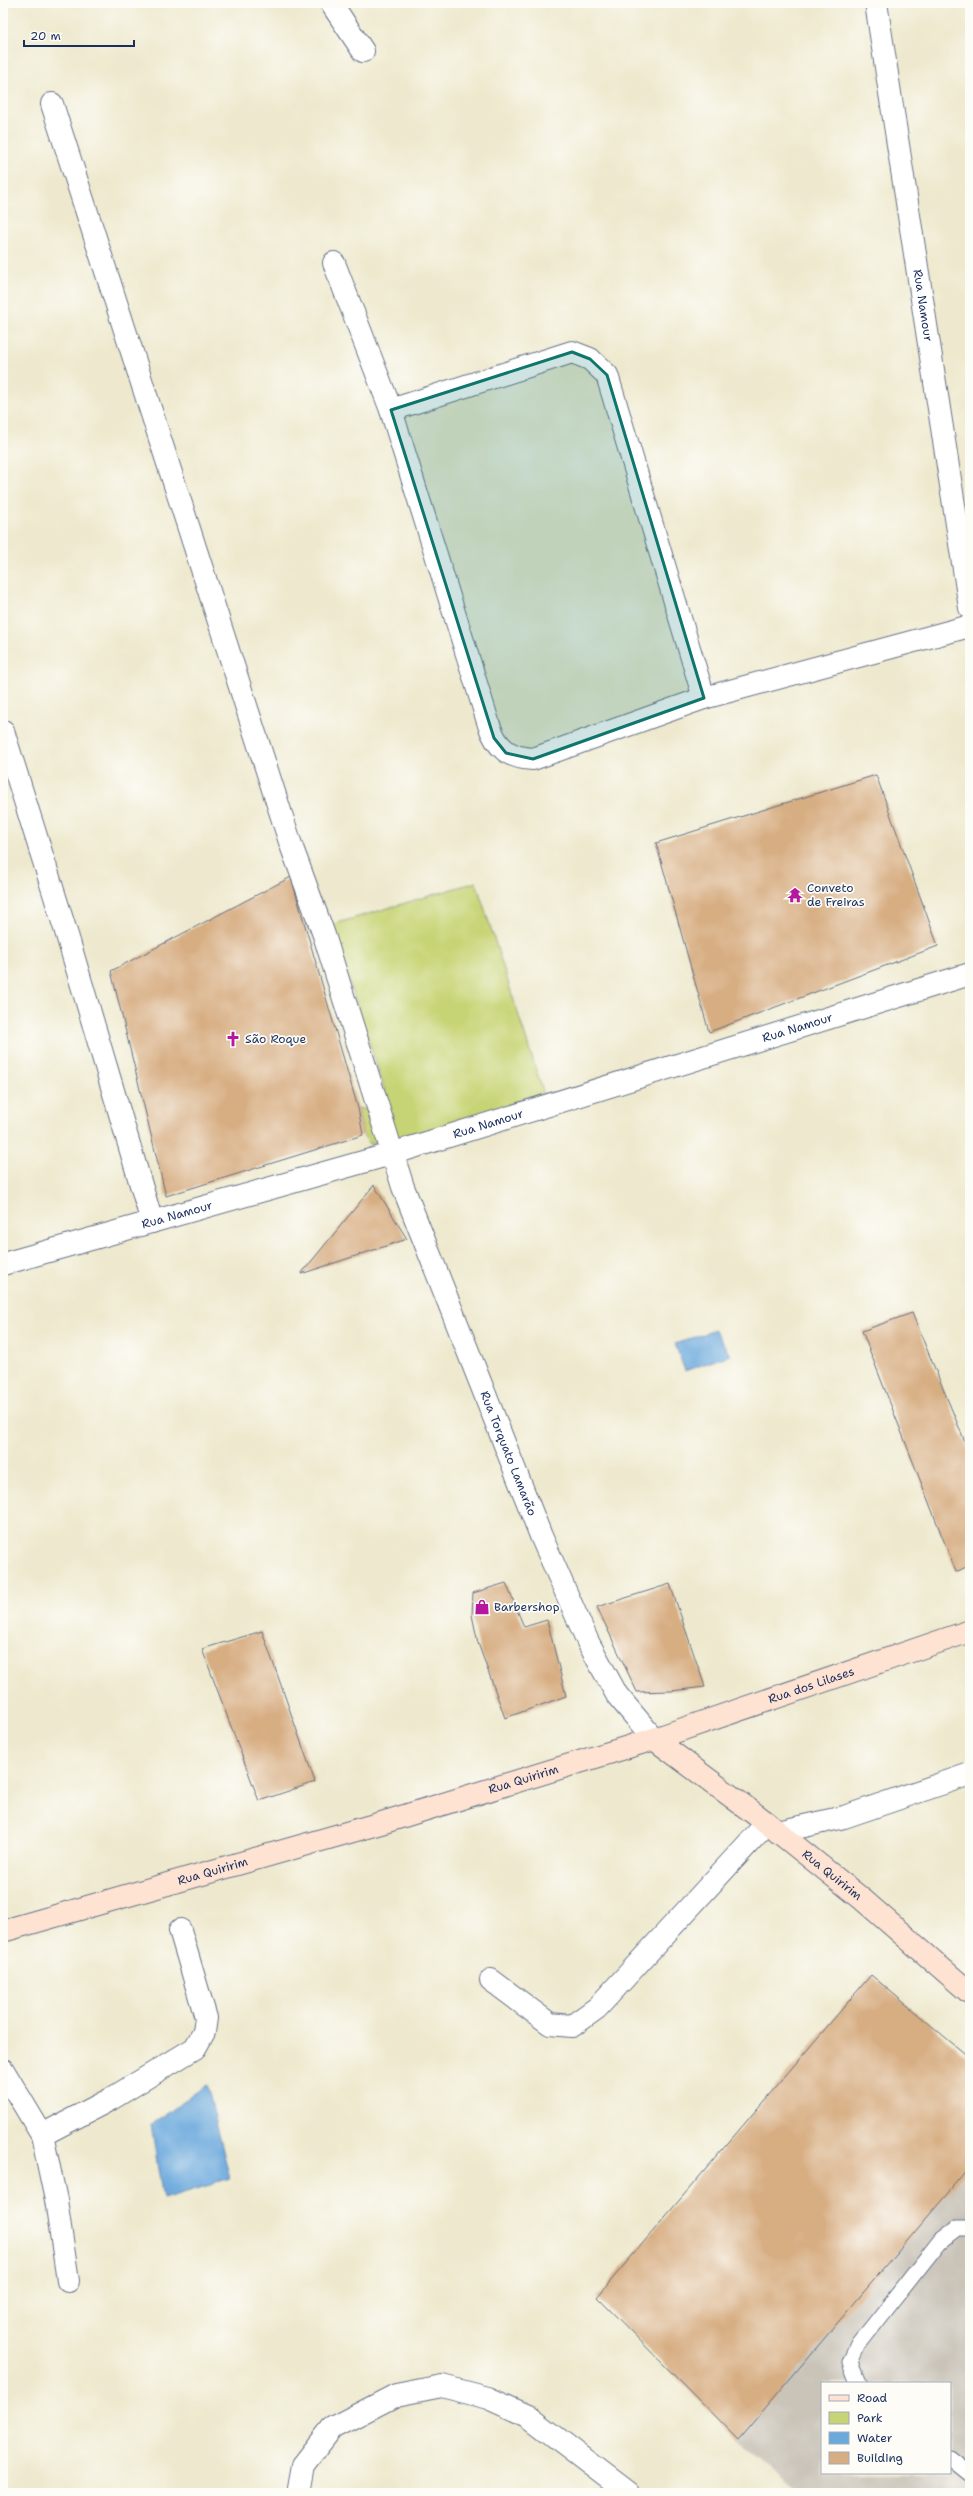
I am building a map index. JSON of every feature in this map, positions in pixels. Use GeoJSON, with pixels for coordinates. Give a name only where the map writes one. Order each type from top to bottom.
{"type":"FeatureCollection","features":[{"type":"Feature","properties":{"kind":"street"},"geometry":{"type":"LineString","coordinates":[[331,3],[362,51]]}},
{"type":"Feature","properties":{"kind":"street","name":"Rua Namour"},"geometry":{"type":"LineString","coordinates":[[876,3],[970,608]]}},
{"type":"Feature","properties":{"kind":"street","name":"Rua Torquato Lamarão"},"geometry":{"type":"LineString","coordinates":[[52,104],[289,838],[324,935],[391,1154],[422,1238],[541,1536],[588,1642],[617,1695],[654,1739]]}},
{"type":"Feature","properties":{"kind":"street"},"geometry":{"type":"LineString","coordinates":[[334,263],[391,410],[489,725],[494,738],[506,753],[519,758],[533,759],[704,698],[970,626]]}},
{"type":"Feature","properties":{"kind":"street"},"geometry":{"type":"LineString","coordinates":[[391,410],[572,352],[590,358],[607,375],[704,698]]}},
{"type":"Feature","properties":{"kind":"street"},"geometry":{"type":"LineString","coordinates":[[3,731],[67,935],[152,1222]]}},
{"type":"Feature","properties":{"kind":"street","name":"Rua Namour"},"geometry":{"type":"LineString","coordinates":[[3,1264],[391,1154],[970,974]]}},
{"type":"Feature","properties":{"kind":"street","name":"Rua dos Lilases"},"geometry":{"type":"LineString","coordinates":[[654,1739],[970,1631]]}},
{"type":"Feature","properties":{"kind":"street","name":"Rua Quiririm"},"geometry":{"type":"LineString","coordinates":[[3,1931],[388,1821],[654,1739],[772,1828],[862,1899],[970,1993]]}},
{"type":"Feature","properties":{"kind":"street"},"geometry":{"type":"LineString","coordinates":[[491,1980],[550,2024],[572,2026],[597,2008],[772,1828],[844,1817],[970,1774]]}},
{"type":"Feature","properties":{"kind":"street"},"geometry":{"type":"LineString","coordinates":[[42,2136],[111,2099],[195,2048],[204,2032],[206,2018],[180,1930]]}},
{"type":"Feature","properties":{"kind":"street"},"geometry":{"type":"LineString","coordinates":[[3,2070],[42,2136],[56,2200],[68,2281]]}},
{"type":"Feature","properties":{"kind":"street"},"geometry":{"type":"LineString","coordinates":[[298,2493],[303,2465],[332,2428],[396,2395],[442,2386],[488,2398],[528,2416],[629,2493]]}},
{"type":"Feature","properties":{"kind":"lane"},"geometry":{"type":"LineString","coordinates":[[857,2382],[850,2362],[858,2345],[940,2241],[957,2228],[970,2228]]}},
{"type":"Feature","properties":{"kind":"lane"},"geometry":{"type":"LineString","coordinates":[[951,2459],[970,2474]]}},
{"type":"Feature","properties":{"kind":"highlighted area"},"geometry":{"type":"Polygon","coordinates":[[[572,352],[590,359],[607,375],[704,698],[533,759],[506,753],[494,738],[391,410],[572,352]]]}},
{"type":"Feature","properties":{"kind":"shaded area"},"geometry":{"type":"Polygon","coordinates":[[[970,2167],[970,2493],[803,2493],[738,2440],[970,2167]]]}},
{"type":"Feature","properties":{"kind":"green space"},"geometry":{"type":"Polygon","coordinates":[[[476,882],[546,1101],[370,1144],[363,1135],[358,1108],[393,1116],[331,925],[476,882]]]}},
{"type":"Feature","properties":{"kind":"water"},"geometry":{"type":"Polygon","coordinates":[[[715,1330],[730,1355],[685,1371],[675,1344],[715,1330]]]}},
{"type":"Feature","properties":{"kind":"water"},"geometry":{"type":"Polygon","coordinates":[[[207,2085],[230,2179],[163,2199],[151,2125],[207,2085]]]}},
{"type":"Feature","properties":{"kind":"building","name":"Conveto de Freiras"},"geometry":{"type":"Polygon","coordinates":[[[876,775],[938,946],[709,1032],[656,843],[876,775]]]}},
{"type":"Feature","properties":{"kind":"building","name":"São Roque"},"geometry":{"type":"Polygon","coordinates":[[[291,877],[358,1108],[363,1135],[166,1196],[111,971],[291,877]]]}},
{"type":"Feature","properties":{"kind":"building"},"geometry":{"type":"Polygon","coordinates":[[[374,1185],[407,1239],[301,1274],[374,1185]]]}},
{"type":"Feature","properties":{"kind":"building"},"geometry":{"type":"Polygon","coordinates":[[[912,1313],[970,1454],[970,1565],[956,1572],[862,1331],[912,1313]]]}},
{"type":"Feature","properties":{"kind":"building"},"geometry":{"type":"Polygon","coordinates":[[[506,1583],[524,1627],[547,1620],[566,1696],[505,1718],[478,1643],[472,1615],[473,1593],[506,1583]]]}},
{"type":"Feature","properties":{"kind":"building"},"geometry":{"type":"Polygon","coordinates":[[[670,1584],[705,1687],[671,1691],[637,1692],[597,1607],[670,1584]]]}},
{"type":"Feature","properties":{"kind":"building"},"geometry":{"type":"Polygon","coordinates":[[[262,1631],[315,1782],[259,1801],[202,1649],[262,1631]]]}},
{"type":"Feature","properties":{"kind":"building"},"geometry":{"type":"Polygon","coordinates":[[[871,1975],[970,2058],[970,2167],[738,2440],[597,2297],[871,1975]]]}},
{"type":"Feature","properties":{"kind":"place","name":"Conveto de Freiras"},"geometry":{"type":"Point","coordinates":[795,895]}},
{"type":"Feature","properties":{"kind":"place","name":"São Roque"},"geometry":{"type":"Point","coordinates":[233,1039]}},
{"type":"Feature","properties":{"kind":"place","name":"Barbershop"},"geometry":{"type":"Point","coordinates":[482,1607]}}]}
